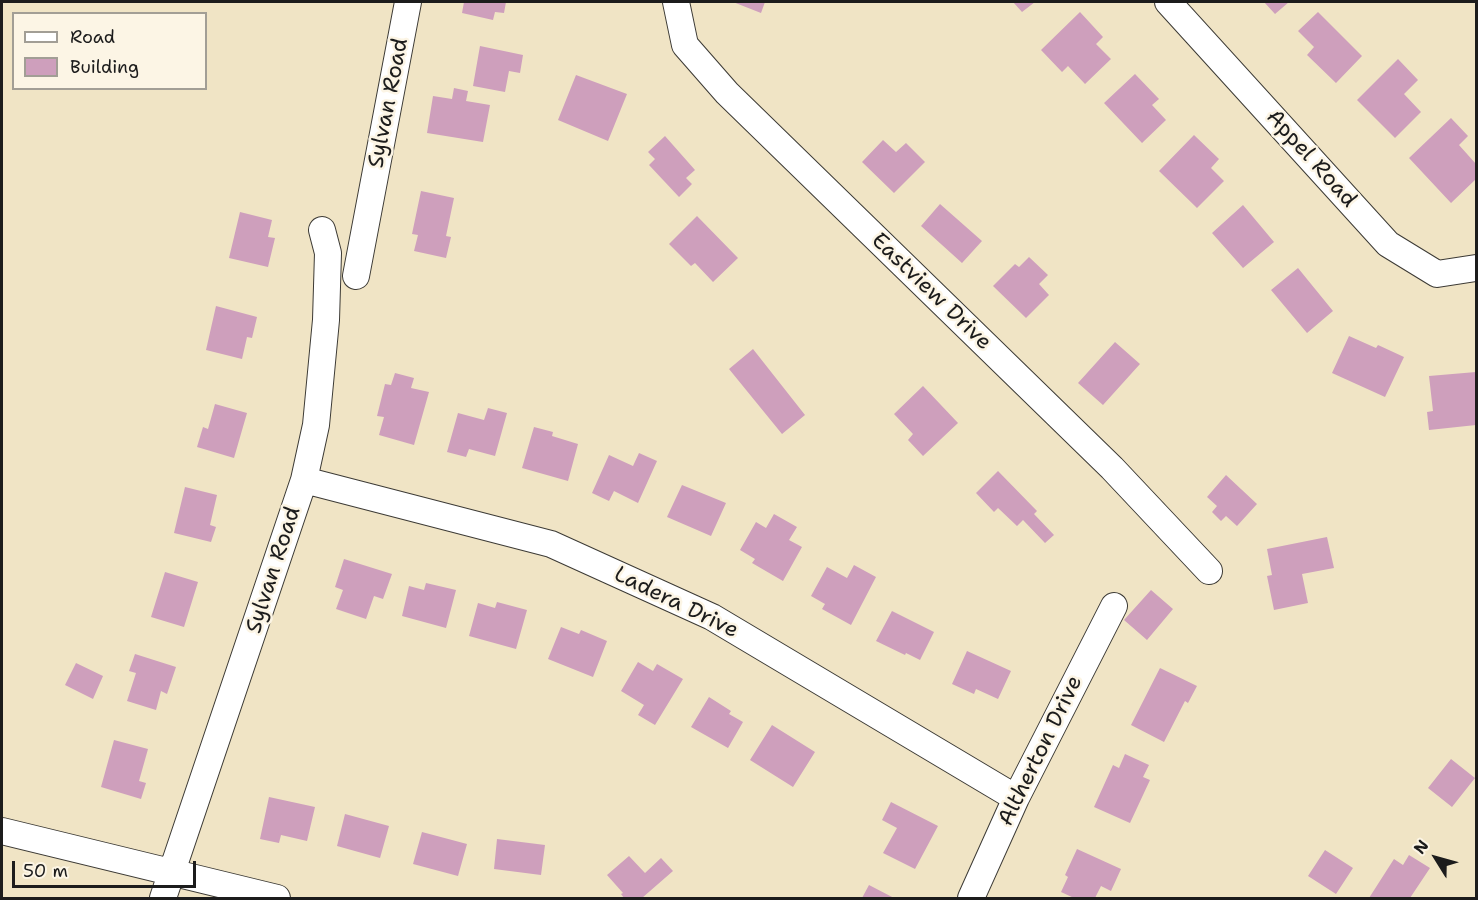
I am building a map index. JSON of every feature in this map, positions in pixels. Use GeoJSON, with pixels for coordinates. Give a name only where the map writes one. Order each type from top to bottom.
{"type":"FeatureCollection","features":[{"type":"Feature","properties":{"kind":"street","name":"Sylvan Road"},"geometry":{"type":"LineString","coordinates":[[356,276],[408,2]]}},
{"type":"Feature","properties":{"kind":"street","name":"Eastview Drive"},"geometry":{"type":"LineString","coordinates":[[676,2],[685,45],[727,93],[1112,468],[1209,571]]}},
{"type":"Feature","properties":{"kind":"street","name":"Appel Road"},"geometry":{"type":"LineString","coordinates":[[1168,2],[1388,244],[1437,274],[1476,268]]}},
{"type":"Feature","properties":{"kind":"street","name":"Sylvan Road"},"geometry":{"type":"LineString","coordinates":[[163,898],[304,480],[316,424],[326,320],[328,254],[322,230]]}},
{"type":"Feature","properties":{"kind":"street","name":"Ladera Drive"},"geometry":{"type":"LineString","coordinates":[[304,480],[551,544],[712,617],[1016,798]]}},
{"type":"Feature","properties":{"kind":"street","name":"Altherton Drive"},"geometry":{"type":"LineString","coordinates":[[971,898],[1016,798],[1114,606]]}},
{"type":"Feature","properties":{"kind":"street"},"geometry":{"type":"LineString","coordinates":[[2,831],[277,898]]}},
{"type":"Feature","properties":{"kind":"building"},"geometry":{"type":"Polygon","coordinates":[[[464,2],[506,2],[504,13],[495,12],[493,20],[462,13],[464,2]]]}},
{"type":"Feature","properties":{"kind":"building"},"geometry":{"type":"Polygon","coordinates":[[[733,2],[765,2],[761,13],[733,2]]]}},
{"type":"Feature","properties":{"kind":"building"},"geometry":{"type":"Polygon","coordinates":[[[1013,2],[1035,2],[1022,12],[1013,2]]]}},
{"type":"Feature","properties":{"kind":"building"},"geometry":{"type":"Polygon","coordinates":[[[1264,2],[1289,2],[1275,14],[1264,2]]]}},
{"type":"Feature","properties":{"kind":"building"},"geometry":{"type":"Polygon","coordinates":[[[1080,12],[1103,37],[1096,44],[1111,59],[1085,84],[1068,66],[1062,72],[1041,50],[1080,12]]]}},
{"type":"Feature","properties":{"kind":"building"},"geometry":{"type":"Polygon","coordinates":[[[1318,12],[1362,56],[1336,83],[1307,55],[1314,47],[1298,31],[1318,12]]]}},
{"type":"Feature","properties":{"kind":"building"},"geometry":{"type":"Polygon","coordinates":[[[480,46],[523,55],[520,73],[509,71],[505,92],[473,86],[480,46]]]}},
{"type":"Feature","properties":{"kind":"building"},"geometry":{"type":"Polygon","coordinates":[[[1398,59],[1418,80],[1404,94],[1421,112],[1395,138],[1357,100],[1398,59]]]}},
{"type":"Feature","properties":{"kind":"building"},"geometry":{"type":"Polygon","coordinates":[[[1135,74],[1159,99],[1152,105],[1166,120],[1142,143],[1104,103],[1135,74]]]}},
{"type":"Feature","properties":{"kind":"building"},"geometry":{"type":"Polygon","coordinates":[[[576,75],[627,94],[608,141],[558,120],[576,75]]]}},
{"type":"Feature","properties":{"kind":"building"},"geometry":{"type":"Polygon","coordinates":[[[454,88],[468,91],[466,101],[490,105],[483,142],[427,133],[433,96],[452,99],[454,88]]]}},
{"type":"Feature","properties":{"kind":"building"},"geometry":{"type":"Polygon","coordinates":[[[1451,118],[1468,136],[1459,145],[1476,164],[1476,179],[1451,203],[1409,158],[1451,118]]]}},
{"type":"Feature","properties":{"kind":"building"},"geometry":{"type":"Polygon","coordinates":[[[1194,135],[1219,159],[1211,168],[1224,181],[1197,208],[1159,171],[1194,135]]]}},
{"type":"Feature","properties":{"kind":"building"},"geometry":{"type":"Polygon","coordinates":[[[665,136],[695,170],[686,178],[692,184],[679,197],[649,165],[655,159],[648,152],[665,136]]]}},
{"type":"Feature","properties":{"kind":"building"},"geometry":{"type":"Polygon","coordinates":[[[883,140],[896,152],[906,143],[925,162],[894,193],[862,162],[883,140]]]}},
{"type":"Feature","properties":{"kind":"building"},"geometry":{"type":"Polygon","coordinates":[[[421,191],[454,198],[446,236],[451,237],[446,258],[414,251],[418,235],[412,234],[421,191]]]}},
{"type":"Feature","properties":{"kind":"building"},"geometry":{"type":"Polygon","coordinates":[[[940,204],[982,241],[962,263],[921,226],[940,204]]]}},
{"type":"Feature","properties":{"kind":"building"},"geometry":{"type":"Polygon","coordinates":[[[1243,205],[1274,242],[1243,268],[1212,233],[1243,205]]]}},
{"type":"Feature","properties":{"kind":"building"},"geometry":{"type":"Polygon","coordinates":[[[240,212],[272,220],[268,237],[275,238],[268,267],[229,258],[240,212]]]}},
{"type":"Feature","properties":{"kind":"building"},"geometry":{"type":"Polygon","coordinates":[[[697,216],[738,258],[713,282],[695,263],[691,266],[669,244],[697,216]]]}},
{"type":"Feature","properties":{"kind":"building"},"geometry":{"type":"Polygon","coordinates":[[[1029,257],[1048,275],[1039,284],[1049,295],[1026,318],[993,286],[1015,264],[1019,267],[1029,257]]]}},
{"type":"Feature","properties":{"kind":"building"},"geometry":{"type":"Polygon","coordinates":[[[1298,268],[1333,311],[1307,333],[1271,290],[1298,268]]]}},
{"type":"Feature","properties":{"kind":"building"},"geometry":{"type":"Polygon","coordinates":[[[216,306],[257,317],[252,338],[247,337],[242,359],[206,350],[216,306]]]}},
{"type":"Feature","properties":{"kind":"building"},"geometry":{"type":"Polygon","coordinates":[[[1349,336],[1376,348],[1378,345],[1404,357],[1385,397],[1332,373],[1349,336]]]}},
{"type":"Feature","properties":{"kind":"building"},"geometry":{"type":"Polygon","coordinates":[[[1115,342],[1140,364],[1103,405],[1078,383],[1115,342]]]}},
{"type":"Feature","properties":{"kind":"building"},"geometry":{"type":"Polygon","coordinates":[[[753,349],[805,415],[782,434],[729,369],[753,349]]]}},
{"type":"Feature","properties":{"kind":"building"},"geometry":{"type":"Polygon","coordinates":[[[1476,372],[1476,425],[1429,430],[1427,412],[1433,411],[1429,376],[1476,372]]]}},
{"type":"Feature","properties":{"kind":"building"},"geometry":{"type":"Polygon","coordinates":[[[395,373],[414,378],[411,388],[429,392],[414,445],[379,435],[384,417],[377,416],[385,384],[391,385],[395,373]]]}},
{"type":"Feature","properties":{"kind":"building"},"geometry":{"type":"Polygon","coordinates":[[[923,386],[958,423],[923,456],[908,440],[913,434],[894,414],[923,386]]]}},
{"type":"Feature","properties":{"kind":"building"},"geometry":{"type":"Polygon","coordinates":[[[215,404],[247,413],[234,458],[197,447],[203,427],[208,429],[215,404]]]}},
{"type":"Feature","properties":{"kind":"building"},"geometry":{"type":"Polygon","coordinates":[[[488,408],[507,413],[495,456],[469,449],[466,457],[447,452],[458,413],[484,420],[488,408]]]}},
{"type":"Feature","properties":{"kind":"building"},"geometry":{"type":"Polygon","coordinates":[[[534,427],[553,432],[552,436],[578,444],[568,481],[522,468],[534,427]]]}},
{"type":"Feature","properties":{"kind":"building"},"geometry":{"type":"Polygon","coordinates":[[[639,453],[657,461],[638,503],[614,491],[609,501],[592,493],[609,455],[633,466],[639,453]]]}},
{"type":"Feature","properties":{"kind":"building"},"geometry":{"type":"Polygon","coordinates":[[[998,471],[1037,511],[1034,514],[1054,535],[1045,543],[1023,520],[1017,526],[998,508],[994,512],[976,493],[998,471]]]}},
{"type":"Feature","properties":{"kind":"building"},"geometry":{"type":"Polygon","coordinates":[[[1226,475],[1257,504],[1237,526],[1226,516],[1221,521],[1212,512],[1217,506],[1207,497],[1226,475]]]}},
{"type":"Feature","properties":{"kind":"building"},"geometry":{"type":"Polygon","coordinates":[[[682,485],[726,503],[711,536],[667,517],[682,485]]]}},
{"type":"Feature","properties":{"kind":"building"},"geometry":{"type":"Polygon","coordinates":[[[185,487],[217,495],[210,525],[216,527],[211,542],[174,533],[185,487]]]}},
{"type":"Feature","properties":{"kind":"building"},"geometry":{"type":"Polygon","coordinates":[[[774,514],[797,527],[789,540],[802,547],[783,581],[752,563],[755,559],[740,550],[756,522],[766,528],[774,514]]]}},
{"type":"Feature","properties":{"kind":"building"},"geometry":{"type":"Polygon","coordinates":[[[1327,537],[1334,568],[1302,574],[1308,603],[1274,610],[1267,576],[1272,575],[1267,549],[1327,537]]]}},
{"type":"Feature","properties":{"kind":"building"},"geometry":{"type":"Polygon","coordinates":[[[344,559],[392,574],[383,599],[374,596],[366,619],[336,609],[343,590],[335,587],[344,559]]]}},
{"type":"Feature","properties":{"kind":"building"},"geometry":{"type":"Polygon","coordinates":[[[854,565],[876,577],[851,625],[822,609],[825,604],[811,596],[827,567],[847,578],[854,565]]]}},
{"type":"Feature","properties":{"kind":"building"},"geometry":{"type":"Polygon","coordinates":[[[165,572],[198,582],[184,627],[151,617],[165,572]]]}},
{"type":"Feature","properties":{"kind":"building"},"geometry":{"type":"Polygon","coordinates":[[[426,583],[456,590],[446,628],[402,616],[409,586],[424,590],[426,583]]]}},
{"type":"Feature","properties":{"kind":"building"},"geometry":{"type":"Polygon","coordinates":[[[1151,590],[1173,609],[1147,640],[1124,620],[1151,590]]]}},
{"type":"Feature","properties":{"kind":"building"},"geometry":{"type":"Polygon","coordinates":[[[497,602],[527,610],[516,649],[469,636],[478,603],[495,608],[497,602]]]}},
{"type":"Feature","properties":{"kind":"building"},"geometry":{"type":"Polygon","coordinates":[[[892,611],[934,632],[920,660],[876,641],[892,611]]]}},
{"type":"Feature","properties":{"kind":"building"},"geometry":{"type":"Polygon","coordinates":[[[561,627],[579,634],[581,630],[607,641],[593,677],[548,659],[561,627]]]}},
{"type":"Feature","properties":{"kind":"building"},"geometry":{"type":"Polygon","coordinates":[[[967,651],[1011,671],[998,699],[976,689],[974,694],[952,684],[967,651]]]}},
{"type":"Feature","properties":{"kind":"building"},"geometry":{"type":"Polygon","coordinates":[[[135,654],[176,667],[167,694],[161,691],[156,710],[127,701],[136,673],[129,671],[135,654]]]}},
{"type":"Feature","properties":{"kind":"building"},"geometry":{"type":"Polygon","coordinates":[[[638,662],[653,671],[657,664],[683,679],[655,725],[638,715],[644,705],[621,691],[638,662]]]}},
{"type":"Feature","properties":{"kind":"building"},"geometry":{"type":"Polygon","coordinates":[[[76,663],[103,676],[93,699],[65,685],[76,663]]]}},
{"type":"Feature","properties":{"kind":"building"},"geometry":{"type":"Polygon","coordinates":[[[1160,668],[1197,686],[1188,703],[1185,701],[1164,742],[1131,725],[1160,668]]]}},
{"type":"Feature","properties":{"kind":"building"},"geometry":{"type":"Polygon","coordinates":[[[709,697],[731,711],[729,714],[743,722],[728,748],[691,727],[709,697]]]}},
{"type":"Feature","properties":{"kind":"building"},"geometry":{"type":"Polygon","coordinates":[[[772,725],[815,752],[793,787],[750,760],[772,725]]]}},
{"type":"Feature","properties":{"kind":"building"},"geometry":{"type":"Polygon","coordinates":[[[114,740],[148,749],[139,781],[146,783],[141,799],[101,787],[114,740]]]}},
{"type":"Feature","properties":{"kind":"building"},"geometry":{"type":"Polygon","coordinates":[[[1125,754],[1149,765],[1143,777],[1150,780],[1130,823],[1094,807],[1113,765],[1119,768],[1125,754]]]}},
{"type":"Feature","properties":{"kind":"building"},"geometry":{"type":"Polygon","coordinates":[[[1451,759],[1475,778],[1452,807],[1428,788],[1451,759]]]}},
{"type":"Feature","properties":{"kind":"building"},"geometry":{"type":"Polygon","coordinates":[[[269,797],[315,807],[307,841],[281,835],[279,843],[260,839],[269,797]]]}},
{"type":"Feature","properties":{"kind":"building"},"geometry":{"type":"Polygon","coordinates":[[[891,802],[938,826],[915,869],[883,853],[897,828],[882,820],[891,802]]]}},
{"type":"Feature","properties":{"kind":"building"},"geometry":{"type":"Polygon","coordinates":[[[345,814],[389,826],[380,858],[337,846],[345,814]]]}},
{"type":"Feature","properties":{"kind":"building"},"geometry":{"type":"Polygon","coordinates":[[[422,832],[467,844],[458,876],[413,864],[422,832]]]}},
{"type":"Feature","properties":{"kind":"building"},"geometry":{"type":"Polygon","coordinates":[[[497,839],[545,845],[541,875],[494,869],[497,839]]]}},
{"type":"Feature","properties":{"kind":"building"},"geometry":{"type":"Polygon","coordinates":[[[1077,849],[1121,869],[1111,891],[1101,886],[1095,898],[1074,898],[1061,892],[1068,877],[1065,875],[1077,849]]]}},
{"type":"Feature","properties":{"kind":"building"},"geometry":{"type":"Polygon","coordinates":[[[1325,850],[1353,868],[1336,894],[1308,876],[1325,850]]]}},
{"type":"Feature","properties":{"kind":"building"},"geometry":{"type":"Polygon","coordinates":[[[1409,855],[1430,868],[1410,898],[1369,898],[1394,859],[1403,865],[1409,855]]]}},
{"type":"Feature","properties":{"kind":"building"},"geometry":{"type":"Polygon","coordinates":[[[629,856],[645,873],[661,858],[673,871],[642,898],[624,898],[621,894],[623,893],[607,875],[629,856]]]}},
{"type":"Feature","properties":{"kind":"building"},"geometry":{"type":"Polygon","coordinates":[[[869,885],[894,898],[862,898],[869,885]]]}}]}
